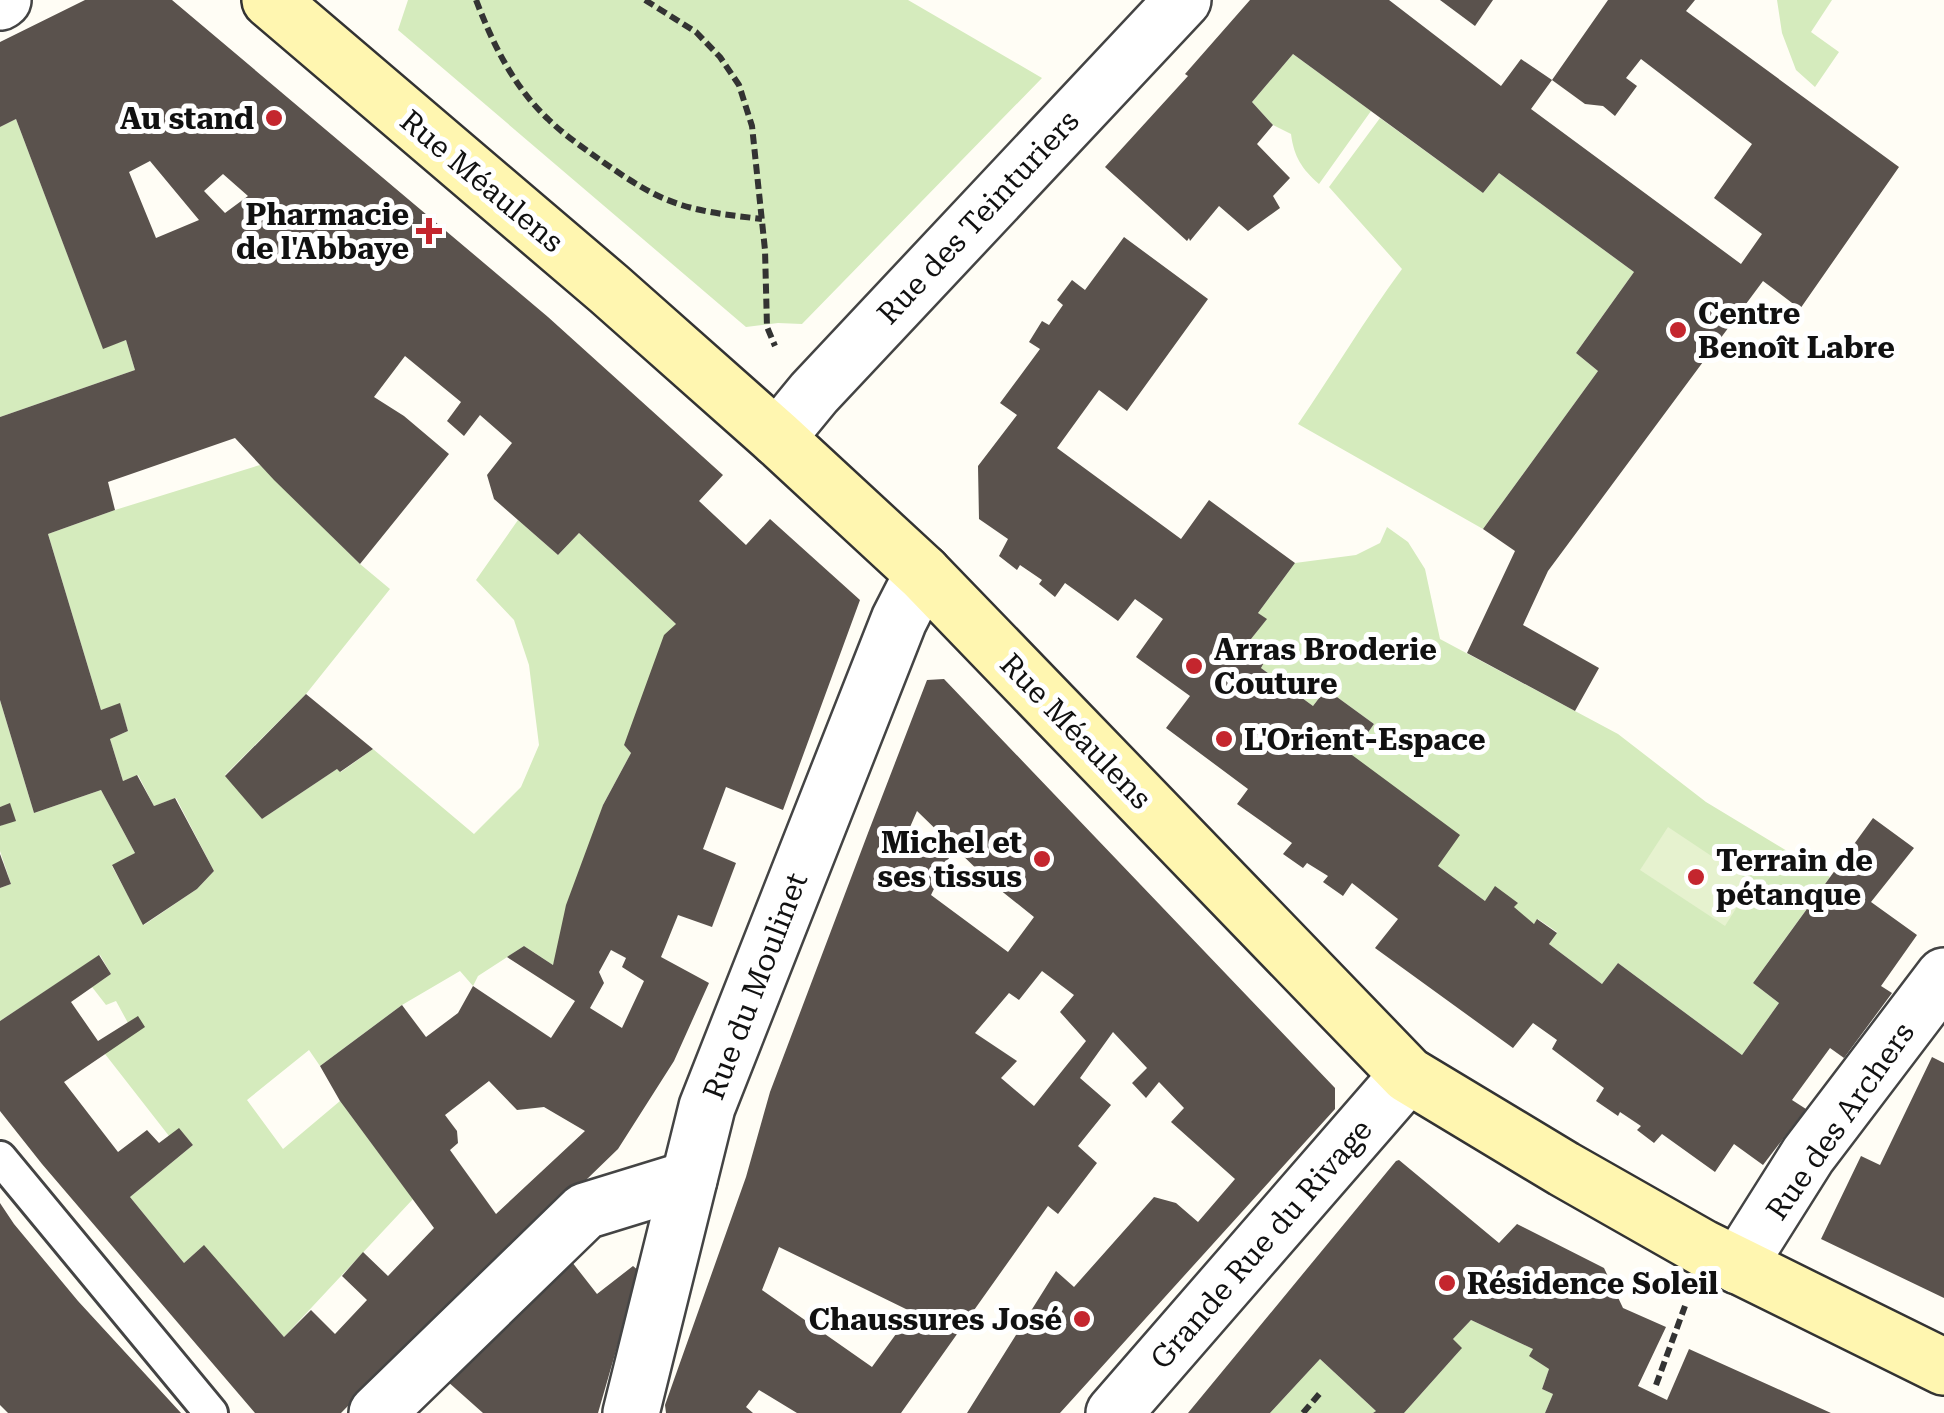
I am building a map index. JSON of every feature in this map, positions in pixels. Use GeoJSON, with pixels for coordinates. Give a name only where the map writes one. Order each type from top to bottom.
{"type":"FeatureCollection","features":[{"type":"Feature","properties":{"kind":"street","name":"Rue Méaulens"},"geometry":{"type":"LineString","coordinates":[[270,0],[595,276],[923,573],[1408,1074],[1564,1169],[1720,1257],[1944,1367]]}},
{"type":"Feature","properties":{"kind":"street","name":"Rue des Teinturiers"},"geometry":{"type":"LineString","coordinates":[[777,438],[814,393],[1183,0]]}},
{"type":"Feature","properties":{"kind":"street","name":"Rue du Moulinet"},"geometry":{"type":"LineString","coordinates":[[631,1413],[707,1107],[899,620],[923,573]]}},
{"type":"Feature","properties":{"kind":"street","name":"Rue des Archers"},"geometry":{"type":"LineString","coordinates":[[1720,1257],[1808,1155],[1944,976]]}},
{"type":"Feature","properties":{"kind":"street","name":"Grande Rue du Rivage"},"geometry":{"type":"LineString","coordinates":[[1114,1413],[1408,1074]]}},
{"type":"Feature","properties":{"kind":"street"},"geometry":{"type":"LineString","coordinates":[[377,1413],[585,1211],[689,1179]]}},
{"type":"Feature","properties":{"kind":"lane"},"geometry":{"type":"LineString","coordinates":[[0,1158],[212,1413]]}},
{"type":"Feature","properties":{"kind":"path"},"geometry":{"type":"LineString","coordinates":[[476,0],[510,72],[548,120],[585,149],[664,199],[719,214],[762,219]]}},
{"type":"Feature","properties":{"kind":"path"},"geometry":{"type":"LineString","coordinates":[[645,0],[696,32],[739,85],[752,126],[762,219],[766,327]]}},
{"type":"Feature","properties":{"kind":"path"},"geometry":{"type":"LineString","coordinates":[[1656,1385],[1672,1346],[1720,1257]]}},
{"type":"Feature","properties":{"kind":"path"},"geometry":{"type":"LineString","coordinates":[[1304,1413],[1321,1392]]}},
{"type":"Feature","properties":{"kind":"green space"},"geometry":{"type":"Polygon","coordinates":[[[408,0],[908,0],[1042,78],[802,324],[746,327],[398,30],[408,0]]]}},
{"type":"Feature","properties":{"kind":"green space"},"geometry":{"type":"Polygon","coordinates":[[[1777,0],[1832,0],[1811,32],[1839,52],[1815,87],[1796,70],[1782,33],[1777,0]]]}},
{"type":"Feature","properties":{"kind":"green space"},"geometry":{"type":"Polygon","coordinates":[[[1293,54],[1371,111],[1319,184],[1300,162],[1291,134],[1273,125],[1252,102],[1293,54]]]}},
{"type":"Feature","properties":{"kind":"green space"},"geometry":{"type":"Polygon","coordinates":[[[1380,118],[1483,193],[1499,173],[1634,272],[1576,353],[1598,371],[1483,529],[1298,424],[1402,269],[1329,187],[1380,118]]]}},
{"type":"Feature","properties":{"kind":"green space"},"geometry":{"type":"Polygon","coordinates":[[[16,119],[103,348],[126,340],[135,370],[0,417],[0,127],[16,119]]]}},
{"type":"Feature","properties":{"kind":"green space"},"geometry":{"type":"Polygon","coordinates":[[[260,465],[390,589],[306,694],[225,775],[262,819],[373,749],[474,834],[521,787],[539,745],[529,665],[514,620],[476,580],[518,520],[558,555],[579,533],[676,624],[624,745],[631,753],[603,805],[553,965],[524,946],[478,976],[473,986],[460,971],[402,1005],[320,1066],[309,1050],[247,1100],[283,1149],[340,1101],[413,1199],[284,1337],[203,1246],[184,1263],[130,1197],[193,1145],[179,1129],[169,1136],[105,1054],[128,1023],[116,1001],[106,1005],[92,987],[111,974],[100,955],[0,1021],[0,888],[11,884],[0,851],[0,826],[15,820],[10,804],[0,807],[0,700],[34,813],[101,790],[135,853],[112,866],[144,925],[197,889],[214,871],[176,798],[154,806],[138,775],[123,781],[110,739],[128,731],[120,704],[101,710],[48,534],[260,465]]]}},
{"type":"Feature","properties":{"kind":"green space"},"geometry":{"type":"Polygon","coordinates":[[[1387,527],[1408,542],[1425,569],[1440,639],[1618,734],[1706,802],[1830,877],[1753,983],[1779,1003],[1742,1055],[1618,963],[1602,984],[1549,944],[1557,932],[1538,919],[1534,924],[1485,901],[1438,866],[1352,755],[1374,724],[1326,689],[1313,706],[1261,668],[1269,653],[1251,639],[1266,620],[1258,613],[1295,563],[1356,555],[1380,543],[1387,527]]]}},
{"type":"Feature","properties":{"kind":"green space","name":"Terrain de pétanque"},"geometry":{"type":"Polygon","coordinates":[[[1668,827],[1752,883],[1725,926],[1640,870],[1668,827]]]}},
{"type":"Feature","properties":{"kind":"green space"},"geometry":{"type":"Polygon","coordinates":[[[1471,1320],[1533,1349],[1530,1356],[1549,1369],[1542,1389],[1553,1394],[1545,1413],[1404,1413],[1461,1349],[1453,1339],[1471,1320]]]}},
{"type":"Feature","properties":{"kind":"green space"},"geometry":{"type":"Polygon","coordinates":[[[1320,1359],[1376,1411],[1270,1413],[1320,1359]]]}},
{"type":"Feature","properties":{"kind":"building"},"geometry":{"type":"Polygon","coordinates":[[[85,0],[172,0],[548,317],[723,475],[699,501],[746,545],[770,519],[860,600],[783,810],[726,787],[703,849],[736,863],[712,927],[678,915],[661,957],[709,983],[674,1061],[618,1149],[521,1243],[472,1280],[341,1413],[255,1413],[0,1111],[0,1021],[99,955],[111,974],[71,1002],[98,1041],[138,1016],[145,1027],[64,1082],[118,1152],[147,1130],[159,1143],[179,1128],[193,1145],[130,1197],[184,1263],[204,1245],[284,1337],[311,1310],[335,1334],[367,1300],[342,1276],[363,1252],[388,1276],[434,1228],[340,1101],[320,1066],[402,1005],[426,1037],[458,1013],[473,986],[551,1038],[575,1001],[507,957],[524,946],[553,965],[566,905],[603,805],[631,753],[624,745],[664,635],[676,624],[579,533],[558,555],[494,499],[487,475],[512,443],[480,415],[464,436],[447,421],[461,402],[405,356],[374,397],[404,416],[449,454],[360,564],[235,438],[108,482],[115,510],[48,534],[101,710],[120,703],[128,731],[110,739],[123,781],[137,775],[154,806],[175,798],[214,871],[197,889],[143,925],[112,865],[135,853],[101,790],[34,813],[0,700],[0,417],[135,370],[126,340],[103,349],[16,119],[0,127],[0,42],[85,0]],[[150,161],[129,172],[156,238],[199,220],[150,161]],[[223,174],[204,191],[225,213],[248,196],[223,174]],[[611,950],[599,972],[604,983],[590,1008],[622,1028],[644,981],[622,967],[626,958],[611,950]],[[489,1081],[445,1115],[457,1131],[458,1143],[450,1150],[496,1214],[585,1131],[544,1107],[517,1110],[489,1081]]]}},
{"type":"Feature","properties":{"kind":"building"},"geometry":{"type":"Polygon","coordinates":[[[1250,0],[1389,0],[1501,86],[1521,59],[1552,80],[1608,0],[1695,0],[1686,11],[1899,167],[1800,309],[1763,281],[1548,571],[1523,625],[1599,668],[1575,711],[1467,653],[1515,551],[1483,529],[1598,371],[1576,353],[1634,272],[1499,173],[1483,193],[1293,54],[1252,102],[1273,125],[1257,144],[1290,178],[1273,196],[1280,208],[1248,231],[1219,206],[1187,241],[1105,167],[1188,76],[1185,74],[1250,0]],[[1641,59],[1626,78],[1637,86],[1615,116],[1603,106],[1585,104],[1552,80],[1531,109],[1741,264],[1762,234],[1714,198],[1752,144],[1641,59]]]}},
{"type":"Feature","properties":{"kind":"building"},"geometry":{"type":"Polygon","coordinates":[[[1440,0],[1493,0],[1475,26],[1440,0]]]}},
{"type":"Feature","properties":{"kind":"building"},"geometry":{"type":"Polygon","coordinates":[[[1124,237],[1208,299],[1127,411],[1099,390],[1057,448],[1181,539],[1209,500],[1295,563],[1258,613],[1267,619],[1251,639],[1269,653],[1261,668],[1313,706],[1326,689],[1374,724],[1352,755],[1460,835],[1438,866],[1485,901],[1495,886],[1518,903],[1514,907],[1534,924],[1537,919],[1557,933],[1549,944],[1602,984],[1618,963],[1742,1055],[1779,1003],[1753,983],[1873,818],[1914,848],[1871,902],[1917,935],[1881,986],[1892,993],[1844,1058],[1830,1048],[1792,1100],[1806,1109],[1763,1165],[1734,1144],[1715,1172],[1662,1134],[1654,1143],[1637,1130],[1641,1126],[1596,1101],[1604,1088],[1552,1049],[1557,1040],[1533,1023],[1513,1048],[1375,948],[1398,919],[1352,883],[1343,896],[1323,882],[1328,876],[1307,863],[1303,868],[1283,854],[1292,843],[1237,804],[1248,789],[1166,728],[1190,696],[1136,657],[1163,619],[1135,599],[1118,621],[1065,583],[1055,597],[1039,584],[1042,580],[1020,565],[1017,570],[999,556],[1008,539],[979,519],[978,466],[1017,415],[1000,403],[1040,349],[1029,342],[1042,321],[1049,325],[1063,305],[1057,300],[1072,280],[1085,290],[1124,237]]]}},
{"type":"Feature","properties":{"kind":"building"},"geometry":{"type":"Polygon","coordinates":[[[944,679],[1335,1088],[1335,1109],[1060,1413],[967,1413],[1056,1271],[1074,1287],[1154,1197],[1176,1203],[1198,1222],[1235,1179],[1171,1122],[1184,1108],[1159,1082],[1146,1098],[1132,1083],[1147,1068],[1113,1032],[1080,1078],[1111,1105],[1078,1146],[1097,1163],[1058,1214],[1048,1206],[901,1413],[797,1413],[759,1390],[746,1407],[753,1413],[666,1413],[665,1405],[746,1177],[770,1092],[927,680],[944,679]],[[917,811],[907,834],[900,837],[949,858],[931,895],[1008,952],[1034,917],[989,881],[917,811]],[[1042,971],[1019,1000],[1009,993],[975,1033],[1017,1061],[1001,1078],[1034,1106],[1086,1041],[1060,1012],[1074,995],[1042,971]],[[779,1247],[762,1290],[872,1367],[912,1312],[779,1247]]]}},
{"type":"Feature","properties":{"kind":"building"},"geometry":{"type":"Polygon","coordinates":[[[306,694],[373,749],[262,819],[225,776],[306,694]]]}},
{"type":"Feature","properties":{"kind":"building"},"geometry":{"type":"Polygon","coordinates":[[[10,803],[16,821],[0,826],[0,807],[10,803]]]}},
{"type":"Feature","properties":{"kind":"building"},"geometry":{"type":"Polygon","coordinates":[[[0,854],[11,884],[0,888],[0,854]]]}},
{"type":"Feature","properties":{"kind":"building"},"geometry":{"type":"Polygon","coordinates":[[[1932,1057],[1944,1063],[1944,1298],[1821,1239],[1861,1156],[1880,1165],[1932,1057]]]}},
{"type":"Feature","properties":{"kind":"building","name":"Résidence Soleil"},"geometry":{"type":"Polygon","coordinates":[[[1399,1160],[1499,1243],[1517,1224],[1604,1268],[1623,1308],[1666,1327],[1638,1386],[1667,1400],[1689,1349],[1831,1413],[1545,1413],[1553,1394],[1542,1389],[1549,1369],[1529,1356],[1533,1349],[1471,1320],[1453,1339],[1462,1348],[1404,1413],[1373,1413],[1376,1411],[1320,1359],[1270,1413],[1188,1413],[1399,1160]]]}},
{"type":"Feature","properties":{"kind":"building"},"geometry":{"type":"Polygon","coordinates":[[[0,1203],[78,1301],[181,1413],[8,1413],[0,1405],[0,1203]]]}},
{"type":"Feature","properties":{"kind":"building"},"geometry":{"type":"Polygon","coordinates":[[[572,1262],[597,1294],[633,1266],[639,1271],[598,1413],[483,1413],[447,1381],[572,1262]]]}},
{"type":"Feature","properties":{"kind":"place","name":"Au stand"},"geometry":{"type":"Point","coordinates":[274,118]}},
{"type":"Feature","properties":{"kind":"place","name":"Pharmacie de l'Abbaye"},"geometry":{"type":"Point","coordinates":[429,231]}},
{"type":"Feature","properties":{"kind":"place","name":"Centre Benoît Labre"},"geometry":{"type":"Point","coordinates":[1678,330]}},
{"type":"Feature","properties":{"kind":"place","name":"Arras Broderie Couture"},"geometry":{"type":"Point","coordinates":[1194,666]}},
{"type":"Feature","properties":{"kind":"place","name":"L'Orient-Espace"},"geometry":{"type":"Point","coordinates":[1224,739]}},
{"type":"Feature","properties":{"kind":"place","name":"Michel et ses tissus"},"geometry":{"type":"Point","coordinates":[1042,859]}},
{"type":"Feature","properties":{"kind":"place","name":"Terrain de pétanque"},"geometry":{"type":"Point","coordinates":[1696,877]}},
{"type":"Feature","properties":{"kind":"place","name":"Résidence Soleil"},"geometry":{"type":"Point","coordinates":[1447,1283]}},
{"type":"Feature","properties":{"kind":"place","name":"Chaussures José"},"geometry":{"type":"Point","coordinates":[1082,1319]}}]}
